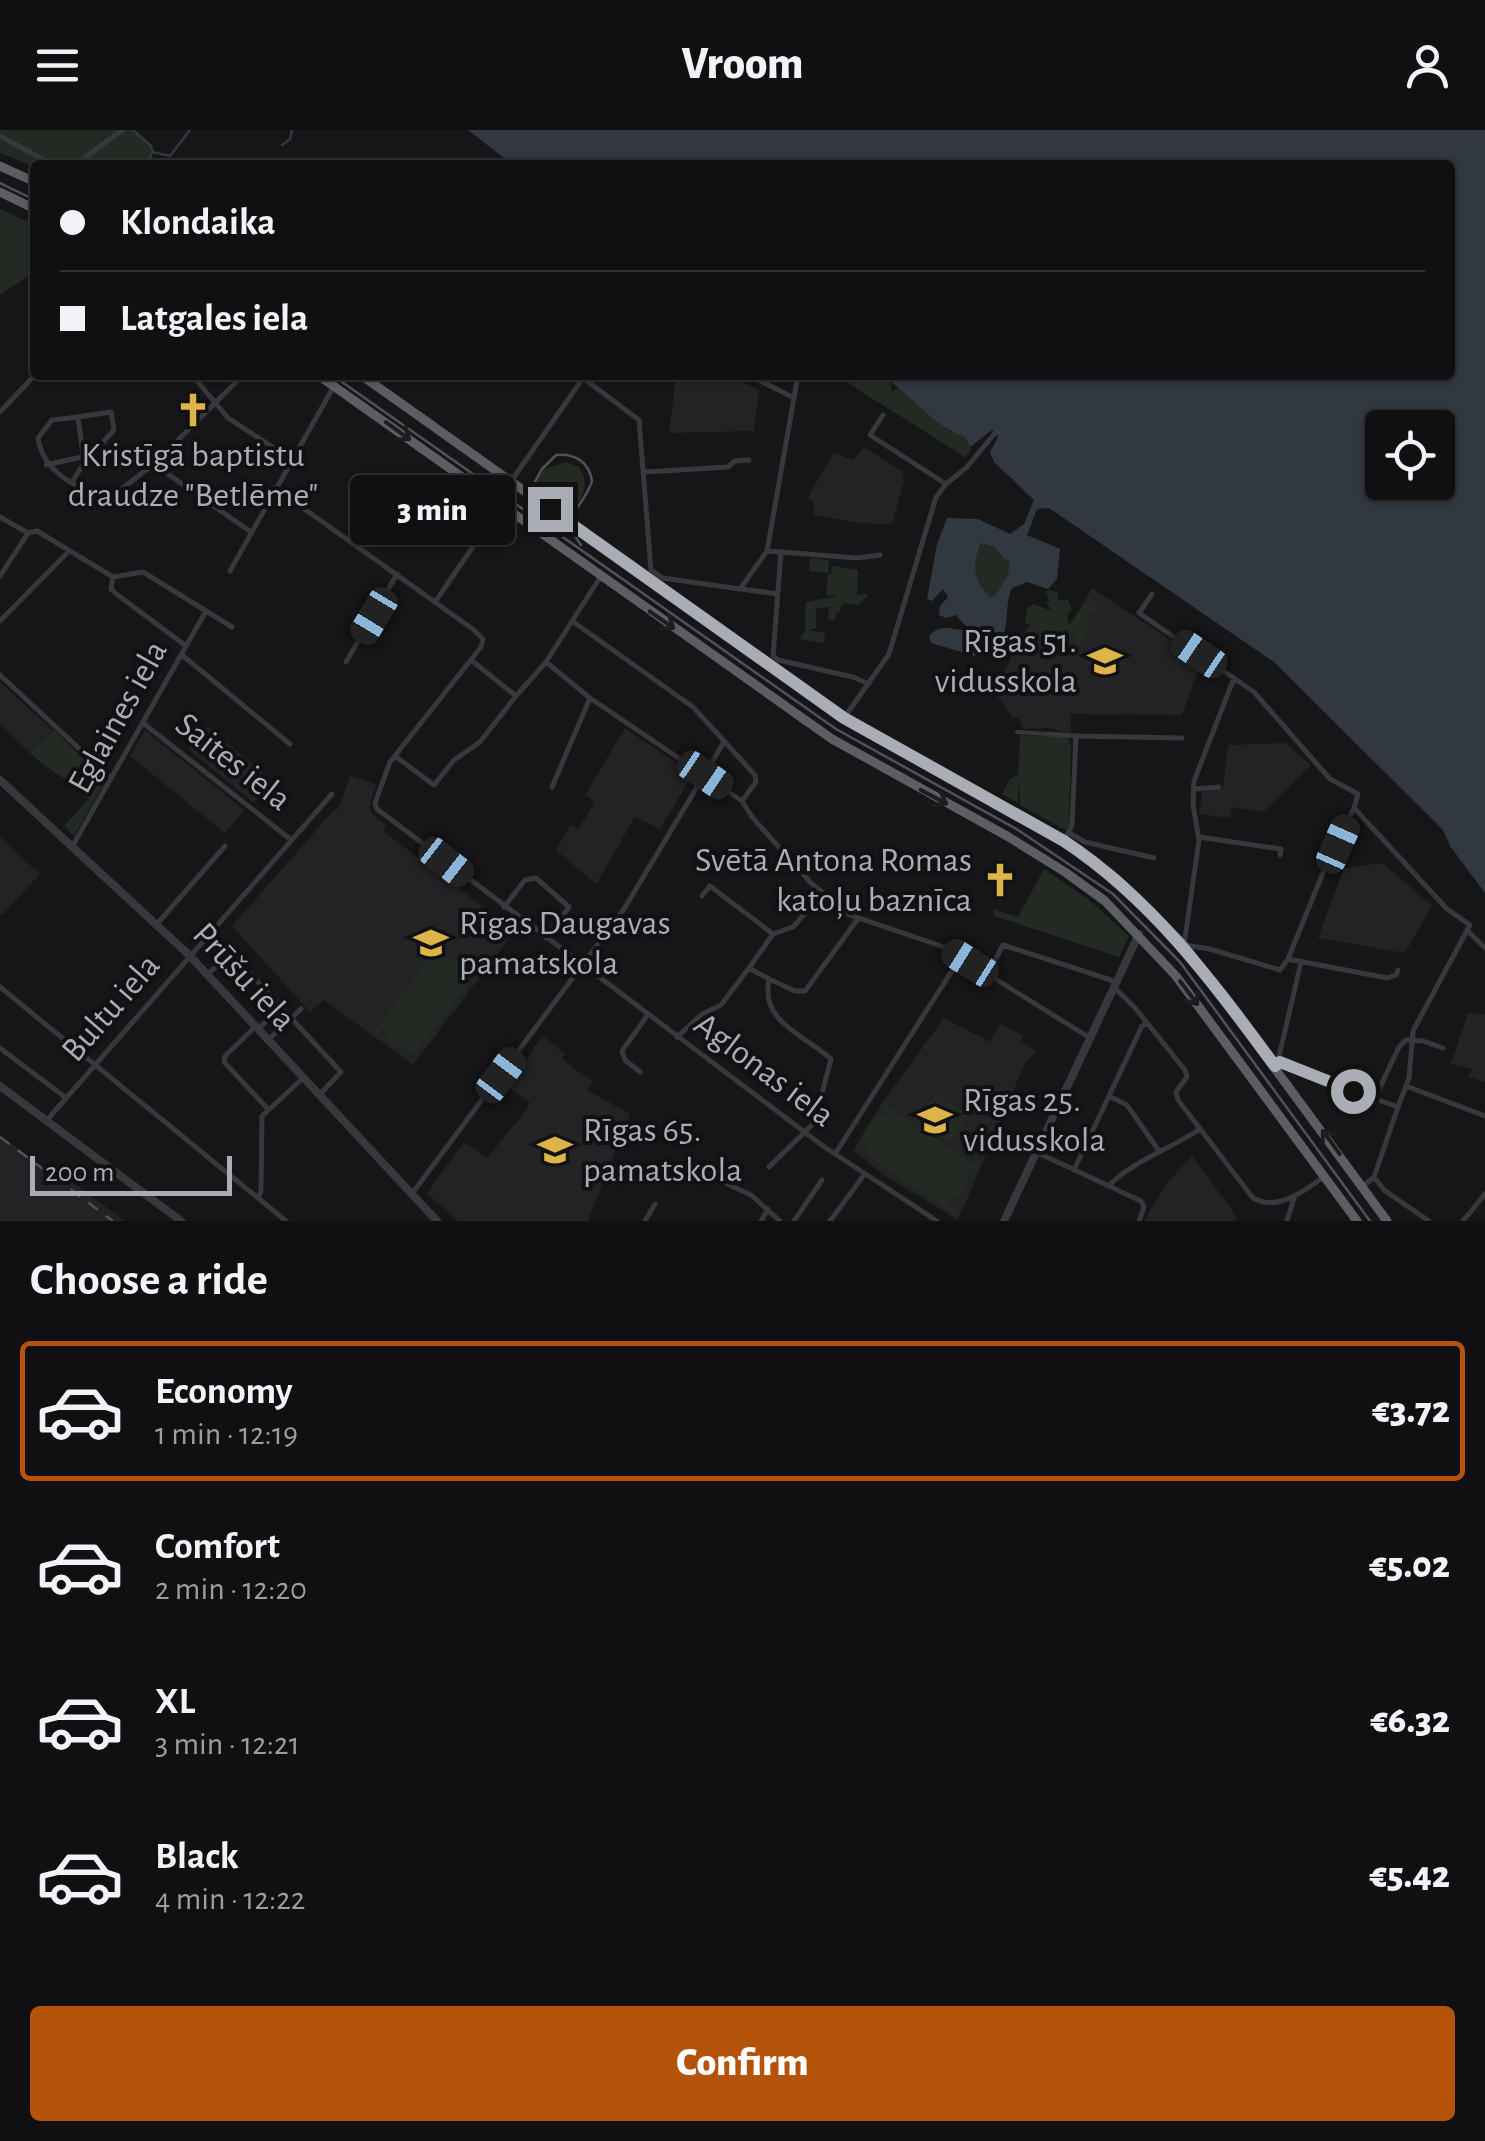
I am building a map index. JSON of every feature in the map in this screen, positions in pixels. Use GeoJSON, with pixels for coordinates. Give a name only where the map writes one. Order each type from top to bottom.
{"type":"FeatureCollection","features":[{"type":"Feature","properties":{"kind":"highway"},"geometry":{"type":"LineString","coordinates":[[0,166],[30,180]]}},
{"type":"Feature","properties":{"kind":"highway"},"geometry":{"type":"LineString","coordinates":[[0,192],[30,207]]}},
{"type":"Feature","properties":{"kind":"highway"},"geometry":{"type":"LineString","coordinates":[[325,380],[859,756],[1053,864],[1104,901],[1140,934],[1176,976],[1357,1221]]}},
{"type":"Feature","properties":{"kind":"highway"},"geometry":{"type":"LineString","coordinates":[[334,386],[338,380]]}},
{"type":"Feature","properties":{"kind":"highway"},"geometry":{"type":"LineString","coordinates":[[367,380],[654,578],[870,735],[1067,837],[1117,879],[1184,945],[1277,1064],[1387,1221]]}},
{"type":"Feature","properties":{"kind":"highway"},"geometry":{"type":"LineString","coordinates":[[859,756],[870,735]]}},
{"type":"Feature","properties":{"kind":"street"},"geometry":{"type":"LineString","coordinates":[[82,160],[122,130]]}},
{"type":"Feature","properties":{"kind":"street"},"geometry":{"type":"LineString","coordinates":[[0,136],[45,160]]}},
{"type":"Feature","properties":{"kind":"street"},"geometry":{"type":"LineString","coordinates":[[0,412],[30,380]]}},
{"type":"Feature","properties":{"kind":"street"},"geometry":{"type":"LineString","coordinates":[[196,380],[228,418],[291,459]]}},
{"type":"Feature","properties":{"kind":"street"},"geometry":{"type":"LineString","coordinates":[[72,482],[83,460],[114,430],[111,412],[52,420],[39,434],[46,464],[72,482],[106,502],[154,464],[238,380]]}},
{"type":"Feature","properties":{"kind":"street"},"geometry":{"type":"LineString","coordinates":[[510,482],[582,380]]}},
{"type":"Feature","properties":{"kind":"street"},"geometry":{"type":"LineString","coordinates":[[586,380],[639,420],[654,578],[778,594]]}},
{"type":"Feature","properties":{"kind":"street"},"geometry":{"type":"LineString","coordinates":[[759,380],[792,397]]}},
{"type":"Feature","properties":{"kind":"street"},"geometry":{"type":"LineString","coordinates":[[740,589],[767,551],[797,380]]}},
{"type":"Feature","properties":{"kind":"street"},"geometry":{"type":"LineString","coordinates":[[230,571],[334,386]]}},
{"type":"Feature","properties":{"kind":"street"},"geometry":{"type":"LineString","coordinates":[[883,415],[870,435],[946,484]]}},
{"type":"Feature","properties":{"kind":"street"},"geometry":{"type":"LineString","coordinates":[[78,417],[83,460]]}},
{"type":"Feature","properties":{"kind":"street"},"geometry":{"type":"LineString","coordinates":[[844,718],[888,654],[932,509],[946,484],[968,468],[996,434]]}},
{"type":"Feature","properties":{"kind":"street"},"geometry":{"type":"LineString","coordinates":[[46,464],[83,460]]}},
{"type":"Feature","properties":{"kind":"street"},"geometry":{"type":"LineString","coordinates":[[644,472],[728,467],[735,461],[749,460]]}},
{"type":"Feature","properties":{"kind":"street"},"geometry":{"type":"LineString","coordinates":[[154,464],[251,532]]}},
{"type":"Feature","properties":{"kind":"street"},"geometry":{"type":"LineString","coordinates":[[275,488],[481,635],[483,644],[395,756],[434,784],[454,760],[480,742],[546,662],[601,576]]}},
{"type":"Feature","properties":{"kind":"street"},"geometry":{"type":"LineString","coordinates":[[479,489],[490,506],[492,522]]}},
{"type":"Feature","properties":{"kind":"street"},"geometry":{"type":"LineString","coordinates":[[436,602],[492,522],[511,512]]}},
{"type":"Feature","properties":{"kind":"street"},"geometry":{"type":"LineString","coordinates":[[0,518],[28,534]]}},
{"type":"Feature","properties":{"kind":"street"},"geometry":{"type":"LineString","coordinates":[[0,576],[28,534],[36,531],[113,578],[144,572],[232,627]]}},
{"type":"Feature","properties":{"kind":"street"},"geometry":{"type":"LineString","coordinates":[[0,621],[69,551]]}},
{"type":"Feature","properties":{"kind":"street"},"geometry":{"type":"LineString","coordinates":[[767,551],[857,558],[880,555]]}},
{"type":"Feature","properties":{"kind":"street"},"geometry":{"type":"LineString","coordinates":[[780,552],[775,664],[853,677],[870,684]]}},
{"type":"Feature","properties":{"kind":"street"},"geometry":{"type":"LineString","coordinates":[[346,662],[397,574]]}},
{"type":"Feature","properties":{"kind":"street"},"geometry":{"type":"LineString","coordinates":[[113,578],[111,588],[115,593],[186,646]]}},
{"type":"Feature","properties":{"kind":"street"},"geometry":{"type":"LineString","coordinates":[[1152,594],[1139,613],[1254,692],[1330,779],[1358,794],[1288,960],[1280,970]]}},
{"type":"Feature","properties":{"kind":"street","name":"Eglaines iela"},"geometry":{"type":"LineString","coordinates":[[72,847],[206,611]]}},
{"type":"Feature","properties":{"kind":"street"},"geometry":{"type":"LineString","coordinates":[[572,621],[693,708],[755,775],[756,782],[742,801]]}},
{"type":"Feature","properties":{"kind":"street"},"geometry":{"type":"LineString","coordinates":[[182,656],[290,744]]}},
{"type":"Feature","properties":{"kind":"street"},"geometry":{"type":"LineString","coordinates":[[471,660],[516,696]]}},
{"type":"Feature","properties":{"kind":"street"},"geometry":{"type":"LineString","coordinates":[[546,662],[590,698],[742,801],[822,894],[858,919],[950,950],[1090,1038]]}},
{"type":"Feature","properties":{"kind":"street"},"geometry":{"type":"LineString","coordinates":[[0,675],[112,778]]}},
{"type":"Feature","properties":{"kind":"street"},"geometry":{"type":"LineString","coordinates":[[1234,678],[1194,789],[1198,837],[1184,945],[1297,975]]}},
{"type":"Feature","properties":{"kind":"street"},"geometry":{"type":"LineString","coordinates":[[552,787],[590,698]]}},
{"type":"Feature","properties":{"kind":"street","name":"Saites iela"},"geometry":{"type":"LineString","coordinates":[[143,723],[291,840]]}},
{"type":"Feature","properties":{"kind":"street"},"geometry":{"type":"LineString","coordinates":[[1017,732],[1182,738]]}},
{"type":"Feature","properties":{"kind":"street"},"geometry":{"type":"LineString","coordinates":[[1076,736],[1067,837],[1154,858]]}},
{"type":"Feature","properties":{"kind":"street"},"geometry":{"type":"LineString","coordinates":[[410,1195],[624,909],[724,742]]}},
{"type":"Feature","properties":{"kind":"street","name":"Aglonas iela"},"geometry":{"type":"LineString","coordinates":[[395,756],[387,766],[375,806],[806,1134],[937,1221]]}},
{"type":"Feature","properties":{"kind":"street","name":"Prūšu iela"},"geometry":{"type":"LineString","coordinates":[[0,780],[190,955],[437,1221]]}},
{"type":"Feature","properties":{"kind":"street"},"geometry":{"type":"LineString","coordinates":[[1194,789],[1219,787]]}},
{"type":"Feature","properties":{"kind":"street","name":"Bultu iela"},"geometry":{"type":"LineString","coordinates":[[47,1120],[332,794]]}},
{"type":"Feature","properties":{"kind":"street"},"geometry":{"type":"LineString","coordinates":[[1354,808],[1447,909],[1470,925],[1413,1031],[1406,1086],[1374,1177],[1363,1186]]}},
{"type":"Feature","properties":{"kind":"street"},"geometry":{"type":"LineString","coordinates":[[1198,837],[1281,848],[1280,856]]}},
{"type":"Feature","properties":{"kind":"street"},"geometry":{"type":"LineString","coordinates":[[156,925],[225,846]]}},
{"type":"Feature","properties":{"kind":"street"},"geometry":{"type":"LineString","coordinates":[[504,907],[524,880],[536,878],[569,907],[546,938]]}},
{"type":"Feature","properties":{"kind":"street"},"geometry":{"type":"LineString","coordinates":[[702,896],[710,886],[773,934]]}},
{"type":"Feature","properties":{"kind":"street"},"geometry":{"type":"LineString","coordinates":[[677,1037],[702,1014],[722,1005],[773,934],[793,927],[822,894]]}},
{"type":"Feature","properties":{"kind":"street"},"geometry":{"type":"LineString","coordinates":[[748,968],[795,991],[805,991],[858,919]]}},
{"type":"Feature","properties":{"kind":"street"},"geometry":{"type":"LineString","coordinates":[[1468,930],[1485,948]]}},
{"type":"Feature","properties":{"kind":"street"},"geometry":{"type":"LineString","coordinates":[[1004,1221],[1140,934]]}},
{"type":"Feature","properties":{"kind":"street"},"geometry":{"type":"LineString","coordinates":[[988,974],[1003,944],[1116,984],[1185,1070],[1187,1078],[1176,1092],[1178,1100],[1257,1201],[1279,1202],[1325,1176]]}},
{"type":"Feature","properties":{"kind":"street"},"geometry":{"type":"LineString","coordinates":[[950,950],[955,967]]}},
{"type":"Feature","properties":{"kind":"street"},"geometry":{"type":"LineString","coordinates":[[206,976],[230,952],[341,1072],[318,1096]]}},
{"type":"Feature","properties":{"kind":"street"},"geometry":{"type":"LineString","coordinates":[[1288,960],[1387,978],[1398,970]]}},
{"type":"Feature","properties":{"kind":"street"},"geometry":{"type":"LineString","coordinates":[[1301,962],[1277,1064],[1398,1107]]}},
{"type":"Feature","properties":{"kind":"street"},"geometry":{"type":"LineString","coordinates":[[835,1154],[955,967],[970,963]]}},
{"type":"Feature","properties":{"kind":"street"},"geometry":{"type":"LineString","coordinates":[[769,1167],[806,1134],[818,1116],[832,1059],[772,1013],[766,1000],[770,979]]}},
{"type":"Feature","properties":{"kind":"street"},"geometry":{"type":"LineString","coordinates":[[0,987],[286,1221]]}},
{"type":"Feature","properties":{"kind":"street"},"geometry":{"type":"LineString","coordinates":[[268,1110],[224,1062],[225,1056],[281,1007]]}},
{"type":"Feature","properties":{"kind":"street"},"geometry":{"type":"LineString","coordinates":[[267,1042],[301,1009]]}},
{"type":"Feature","properties":{"kind":"street"},"geometry":{"type":"LineString","coordinates":[[640,1072],[625,1060],[622,1052],[648,1015]]}},
{"type":"Feature","properties":{"kind":"street"},"geometry":{"type":"LineString","coordinates":[[1074,1170],[1142,1026],[1147,1023]]}},
{"type":"Feature","properties":{"kind":"street"},"geometry":{"type":"LineString","coordinates":[[1374,1100],[1406,1040],[1443,1048]]}},
{"type":"Feature","properties":{"kind":"street"},"geometry":{"type":"LineString","coordinates":[[0,1048],[66,1098]]}},
{"type":"Feature","properties":{"kind":"street"},"geometry":{"type":"LineString","coordinates":[[258,1198],[261,1120],[302,1079]]}},
{"type":"Feature","properties":{"kind":"street"},"geometry":{"type":"LineString","coordinates":[[0,1086],[181,1221]]}},
{"type":"Feature","properties":{"kind":"street"},"geometry":{"type":"LineString","coordinates":[[1406,1086],[1485,1116]]}},
{"type":"Feature","properties":{"kind":"street"},"geometry":{"type":"LineString","coordinates":[[1109,1096],[1127,1105],[1159,1151]]}},
{"type":"Feature","properties":{"kind":"street"},"geometry":{"type":"LineString","coordinates":[[1108,1186],[1159,1151],[1174,1147],[1200,1130]]}},
{"type":"Feature","properties":{"kind":"street"},"geometry":{"type":"LineString","coordinates":[[1036,1152],[1143,1204],[1139,1221]]}},
{"type":"Feature","properties":{"kind":"street"},"geometry":{"type":"LineString","coordinates":[[830,1221],[864,1175]]}},
{"type":"Feature","properties":{"kind":"street"},"geometry":{"type":"LineString","coordinates":[[1374,1177],[1384,1190],[1429,1221]]}},
{"type":"Feature","properties":{"kind":"street"},"geometry":{"type":"LineString","coordinates":[[714,1178],[751,1195],[780,1221]]}},
{"type":"Feature","properties":{"kind":"street"},"geometry":{"type":"LineString","coordinates":[[794,1221],[822,1180]]}},
{"type":"Feature","properties":{"kind":"street"},"geometry":{"type":"LineString","coordinates":[[1462,1221],[1485,1194]]}},
{"type":"Feature","properties":{"kind":"street"},"geometry":{"type":"LineString","coordinates":[[1286,1221],[1295,1195]]}},
{"type":"Feature","properties":{"kind":"street"},"geometry":{"type":"LineString","coordinates":[[646,1221],[655,1204]]}},
{"type":"Feature","properties":{"kind":"street"},"geometry":{"type":"LineString","coordinates":[[761,1221],[768,1210]]}},
{"type":"Feature","properties":{"kind":"shaded area"},"geometry":{"type":"Polygon","coordinates":[[[0,130],[133,130],[151,146],[149,160],[30,160],[30,165],[0,153],[0,130]]]}},
{"type":"Feature","properties":{"kind":"shaded area"},"geometry":{"type":"Polygon","coordinates":[[[468,130],[1485,130],[1485,893],[1450,846],[1443,830],[1274,662],[1049,508],[1037,509],[1027,535],[1060,549],[1057,579],[1048,589],[1027,582],[1012,588],[1001,644],[975,656],[931,643],[929,636],[938,630],[964,630],[966,626],[956,615],[939,615],[940,606],[948,597],[943,589],[932,601],[927,599],[937,544],[947,518],[978,519],[1010,534],[1024,524],[1034,500],[994,462],[990,452],[998,437],[992,430],[970,447],[965,437],[932,417],[888,380],[1455,380],[1455,160],[507,160],[468,130]],[[981,543],[975,572],[990,597],[996,595],[1008,575],[1009,560],[995,547],[981,543]]]}},
{"type":"Feature","properties":{"kind":"shaded area"},"geometry":{"type":"Polygon","coordinates":[[[0,209],[30,223],[30,277],[0,295],[0,209]]]}},
{"type":"Feature","properties":{"kind":"shaded area"},"geometry":{"type":"Polygon","coordinates":[[[675,380],[739,380],[759,390],[754,431],[669,433],[675,380]]]}},
{"type":"Feature","properties":{"kind":"shaded area"},"geometry":{"type":"Polygon","coordinates":[[[843,380],[887,380],[892,384],[891,391],[900,388],[949,431],[965,436],[971,450],[965,457],[843,380]]]}},
{"type":"Feature","properties":{"kind":"shaded area"},"geometry":{"type":"Polygon","coordinates":[[[864,447],[903,472],[892,524],[814,515],[814,502],[808,499],[834,453],[853,460],[864,447]]]}},
{"type":"Feature","properties":{"kind":"shaded area"},"geometry":{"type":"Polygon","coordinates":[[[566,462],[579,467],[585,485],[572,512],[533,484],[544,469],[566,462]]]}},
{"type":"Feature","properties":{"kind":"shaded area"},"geometry":{"type":"Polygon","coordinates":[[[981,543],[995,547],[1004,559],[1009,559],[1008,576],[996,596],[990,597],[979,586],[972,568],[981,543]]]}},
{"type":"Feature","properties":{"kind":"shaded area"},"geometry":{"type":"Polygon","coordinates":[[[810,558],[829,560],[828,573],[809,571],[810,558]]]}},
{"type":"Feature","properties":{"kind":"shaded area"},"geometry":{"type":"Polygon","coordinates":[[[832,566],[858,570],[857,595],[869,594],[858,605],[843,603],[835,621],[828,619],[829,607],[816,608],[816,628],[809,630],[826,633],[823,643],[799,639],[805,631],[806,602],[838,596],[826,595],[828,573],[831,575],[832,566]]]}},
{"type":"Feature","properties":{"kind":"shaded area","name":"Rīgas 51. vidusskola"},"geometry":{"type":"Polygon","coordinates":[[[1092,588],[1196,657],[1200,665],[1182,715],[1071,714],[1071,733],[1023,729],[1019,718],[1012,717],[994,691],[1014,648],[1028,627],[1070,626],[1092,588]]]}},
{"type":"Feature","properties":{"kind":"shaded area"},"geometry":{"type":"Polygon","coordinates":[[[1049,590],[1058,593],[1058,600],[1068,600],[1072,610],[1067,615],[1069,625],[1089,598],[1101,607],[1085,619],[1091,625],[1079,646],[1073,644],[1077,634],[1074,631],[1068,637],[1064,633],[1048,635],[1039,628],[1036,637],[1028,631],[1031,625],[1025,622],[1027,608],[1033,604],[1052,611],[1046,602],[1049,590]]]}},
{"type":"Feature","properties":{"kind":"shaded area"},"geometry":{"type":"Polygon","coordinates":[[[0,682],[53,730],[30,753],[0,724],[0,682]]]}},
{"type":"Feature","properties":{"kind":"shaded area"},"geometry":{"type":"Polygon","coordinates":[[[208,726],[271,780],[254,803],[188,749],[208,726]]]}},
{"type":"Feature","properties":{"kind":"shaded area"},"geometry":{"type":"Polygon","coordinates":[[[625,728],[693,774],[660,829],[635,817],[596,884],[556,850],[570,825],[578,829],[593,806],[592,799],[585,795],[625,728]]]}},
{"type":"Feature","properties":{"kind":"shaded area"},"geometry":{"type":"Polygon","coordinates":[[[54,730],[106,780],[74,836],[64,826],[89,799],[30,753],[54,730]]]}},
{"type":"Feature","properties":{"kind":"shaded area"},"geometry":{"type":"Polygon","coordinates":[[[145,730],[244,810],[225,833],[130,756],[145,730]]]}},
{"type":"Feature","properties":{"kind":"shaded area"},"geometry":{"type":"Polygon","coordinates":[[[1020,735],[1066,737],[1071,742],[1054,751],[1071,743],[1069,826],[1065,830],[1020,805],[1018,777],[1018,803],[1002,794],[1010,779],[1018,775],[1020,735]]]}},
{"type":"Feature","properties":{"kind":"shaded area"},"geometry":{"type":"Polygon","coordinates":[[[1285,743],[1311,765],[1265,812],[1232,807],[1230,818],[1199,814],[1202,792],[1223,788],[1228,745],[1285,743]]]}},
{"type":"Feature","properties":{"kind":"shaded area"},"geometry":{"type":"Polygon","coordinates":[[[350,776],[376,784],[369,808],[386,824],[383,831],[515,931],[413,1065],[324,1000],[310,1012],[232,926],[339,808],[350,776]]]}},
{"type":"Feature","properties":{"kind":"shaded area"},"geometry":{"type":"Polygon","coordinates":[[[0,837],[40,874],[3,914],[0,913],[0,837]]]}},
{"type":"Feature","properties":{"kind":"shaded area"},"geometry":{"type":"Polygon","coordinates":[[[1383,863],[1432,906],[1405,953],[1318,938],[1344,868],[1383,863]]]}},
{"type":"Feature","properties":{"kind":"shaded area"},"geometry":{"type":"Polygon","coordinates":[[[1044,869],[1088,899],[1129,936],[1119,957],[994,916],[993,909],[1018,917],[1044,869]]]}},
{"type":"Feature","properties":{"kind":"shaded area"},"geometry":{"type":"Polygon","coordinates":[[[440,944],[444,948],[438,957],[457,961],[470,983],[412,1057],[411,1051],[391,1046],[384,1029],[379,1034],[375,1031],[440,944]]]}},
{"type":"Feature","properties":{"kind":"shaded area"},"geometry":{"type":"Polygon","coordinates":[[[1468,1013],[1485,1014],[1485,1082],[1468,1077],[1472,1069],[1451,1064],[1468,1013]]]}},
{"type":"Feature","properties":{"kind":"shaded area","name":"Rīgas 25. vidusskola"},"geometry":{"type":"Polygon","coordinates":[[[944,1018],[990,1042],[1000,1023],[1024,1036],[1021,1041],[1037,1051],[1025,1063],[958,1220],[882,1174],[853,1150],[944,1018]]]}},
{"type":"Feature","properties":{"kind":"shaded area","name":"Rīgas 65. pamatskola"},"geometry":{"type":"Polygon","coordinates":[[[543,1036],[565,1054],[562,1058],[593,1082],[587,1090],[630,1114],[588,1221],[457,1221],[427,1193],[464,1142],[487,1158],[520,1118],[530,1103],[506,1085],[543,1036]]]}},
{"type":"Feature","properties":{"kind":"shaded area"},"geometry":{"type":"Polygon","coordinates":[[[936,1094],[968,1115],[950,1142],[918,1121],[936,1094]]]}},
{"type":"Feature","properties":{"kind":"shaded area"},"geometry":{"type":"Polygon","coordinates":[[[884,1104],[978,1167],[975,1171],[968,1167],[964,1190],[945,1202],[959,1212],[955,1216],[867,1155],[864,1132],[873,1120],[888,1114],[881,1108],[884,1104]]]}},
{"type":"Feature","properties":{"kind":"shaded area"},"geometry":{"type":"Polygon","coordinates":[[[0,1135],[60,1180],[64,1176],[125,1221],[0,1221],[0,1135]]]}},
{"type":"Feature","properties":{"kind":"shaded area"},"geometry":{"type":"Polygon","coordinates":[[[1192,1156],[1237,1217],[1235,1221],[1144,1221],[1167,1183],[1192,1156]]]}},
{"type":"Feature","properties":{"kind":"waterway"},"geometry":{"type":"LineString","coordinates":[[133,130],[152,150]]}},
{"type":"Feature","properties":{"kind":"waterway"},"geometry":{"type":"LineString","coordinates":[[150,160],[152,152],[170,156],[190,130]]}},
{"type":"Feature","properties":{"kind":"waterway"},"geometry":{"type":"LineString","coordinates":[[282,145],[290,139],[292,130]]}},
{"type":"Feature","properties":{"kind":"tram line"},"geometry":{"type":"LineString","coordinates":[[0,183],[30,198]]}},
{"type":"Feature","properties":{"kind":"tram line"},"geometry":{"type":"LineString","coordinates":[[339,380],[836,729],[1018,830],[1113,894],[1180,962],[1370,1221]]}},
{"type":"Feature","properties":{"kind":"tram line"},"geometry":{"type":"LineString","coordinates":[[535,516],[528,494],[542,469],[556,455],[580,460],[592,481],[572,519],[581,545]]}},
{"type":"Feature","properties":{"kind":"railway"},"geometry":{"type":"LineString","coordinates":[[0,1137],[113,1221]]}},
{"type":"Feature","properties":{"kind":"place","name":"Kristīgā baptistu draudze \"Betlēme\""},"geometry":{"type":"Point","coordinates":[193,410]}},
{"type":"Feature","properties":{"kind":"place","name":"Rīgas 51. vidusskola"},"geometry":{"type":"Point","coordinates":[1105,661]}},
{"type":"Feature","properties":{"kind":"place","name":"Svētā Antona Romas katoļu baznīca"},"geometry":{"type":"Point","coordinates":[1000,880]}},
{"type":"Feature","properties":{"kind":"place","name":"Rīgas Daugavas pamatskola"},"geometry":{"type":"Point","coordinates":[431,943]}},
{"type":"Feature","properties":{"kind":"place","name":"Rīgas 25. vidusskola"},"geometry":{"type":"Point","coordinates":[935,1120]}},
{"type":"Feature","properties":{"kind":"place","name":"Rīgas 65. pamatskola"},"geometry":{"type":"Point","coordinates":[555,1150]}},
{"type":"Feature","properties":{"kind":"route"},"geometry":{"type":"LineString","coordinates":[[550,509],[844,718],[1064,841],[1097,864],[1184,945],[1275,1066],[1280,1062],[1353,1091]]}}]}
